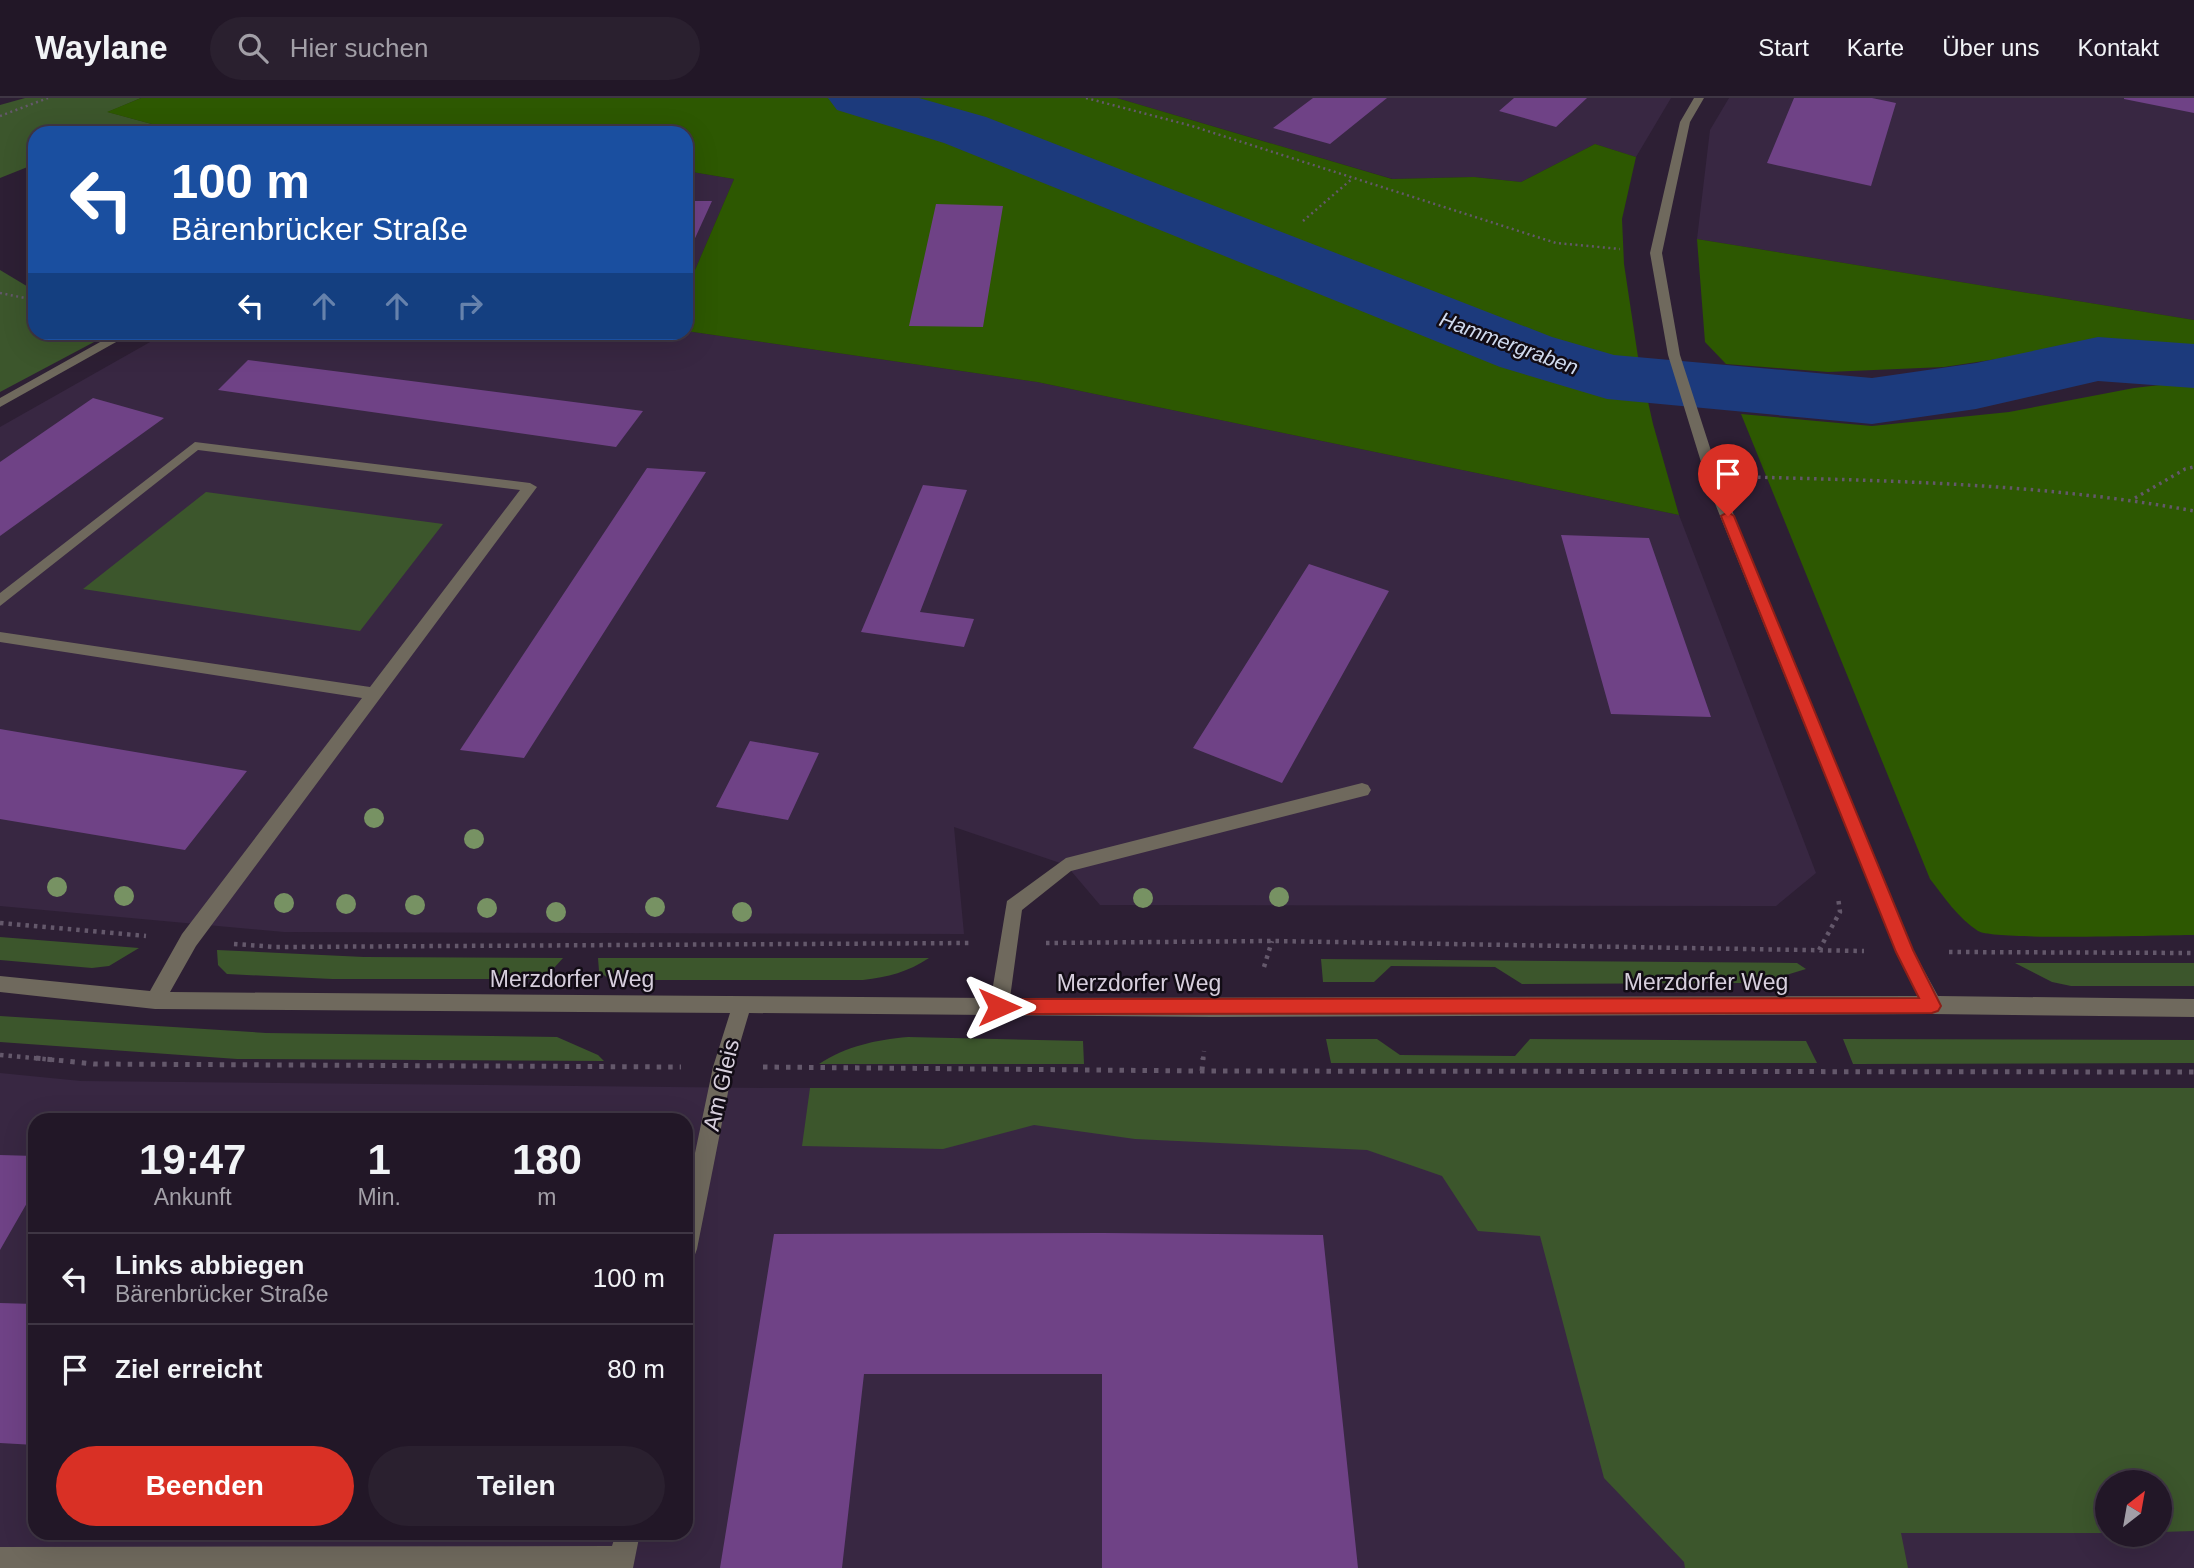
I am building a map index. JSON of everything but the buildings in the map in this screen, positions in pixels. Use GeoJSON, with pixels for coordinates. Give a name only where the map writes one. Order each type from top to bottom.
{"type":"FeatureCollection","features":[{"type":"Feature","properties":{"kind":"street"},"geometry":{"type":"LineString","coordinates":[[1699,98],[1685,122],[1656,253],[1674,355],[1712,476],[1905,952],[1932,1006]]}},
{"type":"Feature","properties":{"kind":"street"},"geometry":{"type":"LineString","coordinates":[[0,403],[114,340]]}},
{"type":"Feature","properties":{"kind":"street"},"geometry":{"type":"LineString","coordinates":[[0,601],[195,446],[530,487],[189,940],[155,1000]]}},
{"type":"Feature","properties":{"kind":"street"},"geometry":{"type":"LineString","coordinates":[[0,637],[376,694]]}},
{"type":"Feature","properties":{"kind":"street"},"geometry":{"type":"LineString","coordinates":[[999,1007],[1013,906],[1066,865],[1362,790]]}},
{"type":"Feature","properties":{"kind":"street","name":"Merzdorfer Weg"},"geometry":{"type":"LineString","coordinates":[[0,984],[155,1000],[999,1007],[2194,1008]]}},
{"type":"Feature","properties":{"kind":"street","name":"Am Gleis"},"geometry":{"type":"LineString","coordinates":[[693,1215],[723,1067],[742,1004]]}},
{"type":"Feature","properties":{"kind":"street"},"geometry":{"type":"LineString","coordinates":[[0,1560],[621,1563],[626,1540]]}},
{"type":"Feature","properties":{"kind":"path"},"geometry":{"type":"LineString","coordinates":[[0,116],[48,98]]}},
{"type":"Feature","properties":{"kind":"path"},"geometry":{"type":"LineString","coordinates":[[1086,98],[1192,126],[1556,243],[1656,253]]}},
{"type":"Feature","properties":{"kind":"path"},"geometry":{"type":"LineString","coordinates":[[1303,221],[1353,178]]}},
{"type":"Feature","properties":{"kind":"path"},"geometry":{"type":"LineString","coordinates":[[0,293],[28,299]]}},
{"type":"Feature","properties":{"kind":"path"},"geometry":{"type":"LineString","coordinates":[[2135,498],[2185,469],[2194,467]]}},
{"type":"Feature","properties":{"kind":"path"},"geometry":{"type":"LineString","coordinates":[[1712,476],[1973,484],[2135,498],[2194,510]]}},
{"type":"Feature","properties":{"kind":"path"},"geometry":{"type":"LineString","coordinates":[[0,923],[276,947],[1272,941],[1905,952],[2194,953]]}},
{"type":"Feature","properties":{"kind":"path"},"geometry":{"type":"LineString","coordinates":[[1263,971],[1272,941]]}},
{"type":"Feature","properties":{"kind":"path"},"geometry":{"type":"LineString","coordinates":[[1202,1071],[1204,1051]]}},
{"type":"Feature","properties":{"kind":"path"},"geometry":{"type":"LineString","coordinates":[[0,1055],[94,1064],[1202,1071],[2194,1072]]}},
{"type":"Feature","properties":{"kind":"shaded area"},"geometry":{"type":"Polygon","coordinates":[[[1117,98],[1671,98],[1636,157],[1595,144],[1521,182],[1474,177],[1393,179],[1117,98]]]}},
{"type":"Feature","properties":{"kind":"shaded area"},"geometry":{"type":"Polygon","coordinates":[[[1729,98],[2194,98],[2194,320],[1697,239],[1710,130],[1729,98]]]}},
{"type":"Feature","properties":{"kind":"shaded area"},"geometry":{"type":"Polygon","coordinates":[[[693,172],[734,179],[693,275],[693,172]]]}},
{"type":"Feature","properties":{"kind":"shaded area"},"geometry":{"type":"Polygon","coordinates":[[[693,332],[1037,382],[1679,515],[1816,873],[1776,906],[1100,905],[1066,865],[954,827],[964,934],[284,932],[0,906],[0,427],[154,340],[693,340],[693,332]]]}},
{"type":"Feature","properties":{"kind":"shaded area"},"geometry":{"type":"Polygon","coordinates":[[[0,1073],[81,1081],[774,1088],[2194,1088],[2194,1568],[0,1568],[0,1073]]]}},
{"type":"Feature","properties":{"kind":"green space"},"geometry":{"type":"Polygon","coordinates":[[[25,98],[141,98],[108,112],[159,126],[28,126],[28,167],[0,178],[0,105],[25,98]]]}},
{"type":"Feature","properties":{"kind":"green space"},"geometry":{"type":"Polygon","coordinates":[[[141,98],[1117,98],[1392,179],[1474,177],[1521,182],[1595,144],[1636,157],[1622,219],[1624,264],[1638,357],[1653,424],[1679,515],[1037,382],[693,332],[693,275],[734,179],[693,172],[693,126],[159,126],[107,112],[141,98]]]}},
{"type":"Feature","properties":{"kind":"green space"},"geometry":{"type":"Polygon","coordinates":[[[1697,239],[2194,320],[2194,351],[2124,340],[1944,367],[1828,372],[1726,364],[1705,342],[1697,239]]]}},
{"type":"Feature","properties":{"kind":"green space"},"geometry":{"type":"Polygon","coordinates":[[[0,270],[28,287],[28,340],[98,340],[0,392],[0,270]]]}},
{"type":"Feature","properties":{"kind":"green space"},"geometry":{"type":"Polygon","coordinates":[[[2194,381],[2194,935],[2045,937],[1978,931],[1958,914],[1930,879],[1741,414],[1872,426],[2009,412],[2134,388],[2194,381]]]}},
{"type":"Feature","properties":{"kind":"green space"},"geometry":{"type":"Polygon","coordinates":[[[206,492],[443,524],[360,631],[83,589],[206,492]]]}},
{"type":"Feature","properties":{"kind":"green space"},"geometry":{"type":"Polygon","coordinates":[[[0,937],[139,948],[109,966],[92,968],[0,960],[0,937]]]}},
{"type":"Feature","properties":{"kind":"green space"},"geometry":{"type":"Polygon","coordinates":[[[217,950],[364,957],[563,958],[544,979],[332,979],[227,974],[218,965],[217,950]]]}},
{"type":"Feature","properties":{"kind":"green space"},"geometry":{"type":"Polygon","coordinates":[[[598,958],[929,958],[898,973],[863,980],[610,980],[599,971],[598,958]]]}},
{"type":"Feature","properties":{"kind":"green space"},"geometry":{"type":"Polygon","coordinates":[[[1321,959],[1797,963],[1806,969],[1767,981],[1742,983],[1522,984],[1495,967],[1391,966],[1374,982],[1323,982],[1321,959]]]}},
{"type":"Feature","properties":{"kind":"green space"},"geometry":{"type":"Polygon","coordinates":[[[2015,963],[2194,963],[2194,986],[2071,986],[2052,982],[2015,963]]]}},
{"type":"Feature","properties":{"kind":"green space"},"geometry":{"type":"Polygon","coordinates":[[[0,1016],[266,1033],[557,1037],[598,1055],[604,1061],[237,1059],[0,1042],[0,1016]]]}},
{"type":"Feature","properties":{"kind":"green space"},"geometry":{"type":"Polygon","coordinates":[[[908,1037],[1083,1041],[1084,1064],[819,1064],[862,1045],[908,1037]]]}},
{"type":"Feature","properties":{"kind":"green space"},"geometry":{"type":"Polygon","coordinates":[[[1326,1039],[1377,1039],[1400,1055],[1515,1056],[1530,1039],[1806,1041],[1817,1063],[1331,1063],[1326,1039]]]}},
{"type":"Feature","properties":{"kind":"green space"},"geometry":{"type":"Polygon","coordinates":[[[1843,1039],[2194,1040],[2194,1063],[1853,1064],[1843,1039]]]}},
{"type":"Feature","properties":{"kind":"green space"},"geometry":{"type":"Polygon","coordinates":[[[810,1088],[2194,1088],[2194,1531],[2172,1532],[2172,1470],[2095,1470],[2095,1533],[1901,1533],[1908,1568],[1685,1568],[1684,1562],[1604,1478],[1540,1236],[1478,1231],[1442,1176],[1367,1150],[1135,1139],[1034,1125],[943,1149],[802,1146],[810,1088]]]}},
{"type":"Feature","properties":{"kind":"waterway","name":"Hammergraben"},"geometry":{"type":"LineString","coordinates":[[857,98],[965,130],[1526,352],[1607,377],[1872,401],[1976,386],[2098,359],[2194,366]]}},
{"type":"Feature","properties":{"kind":"route"},"geometry":{"type":"LineString","coordinates":[[999,1007],[1932,1006],[1905,952],[1728,516]]}}]}
